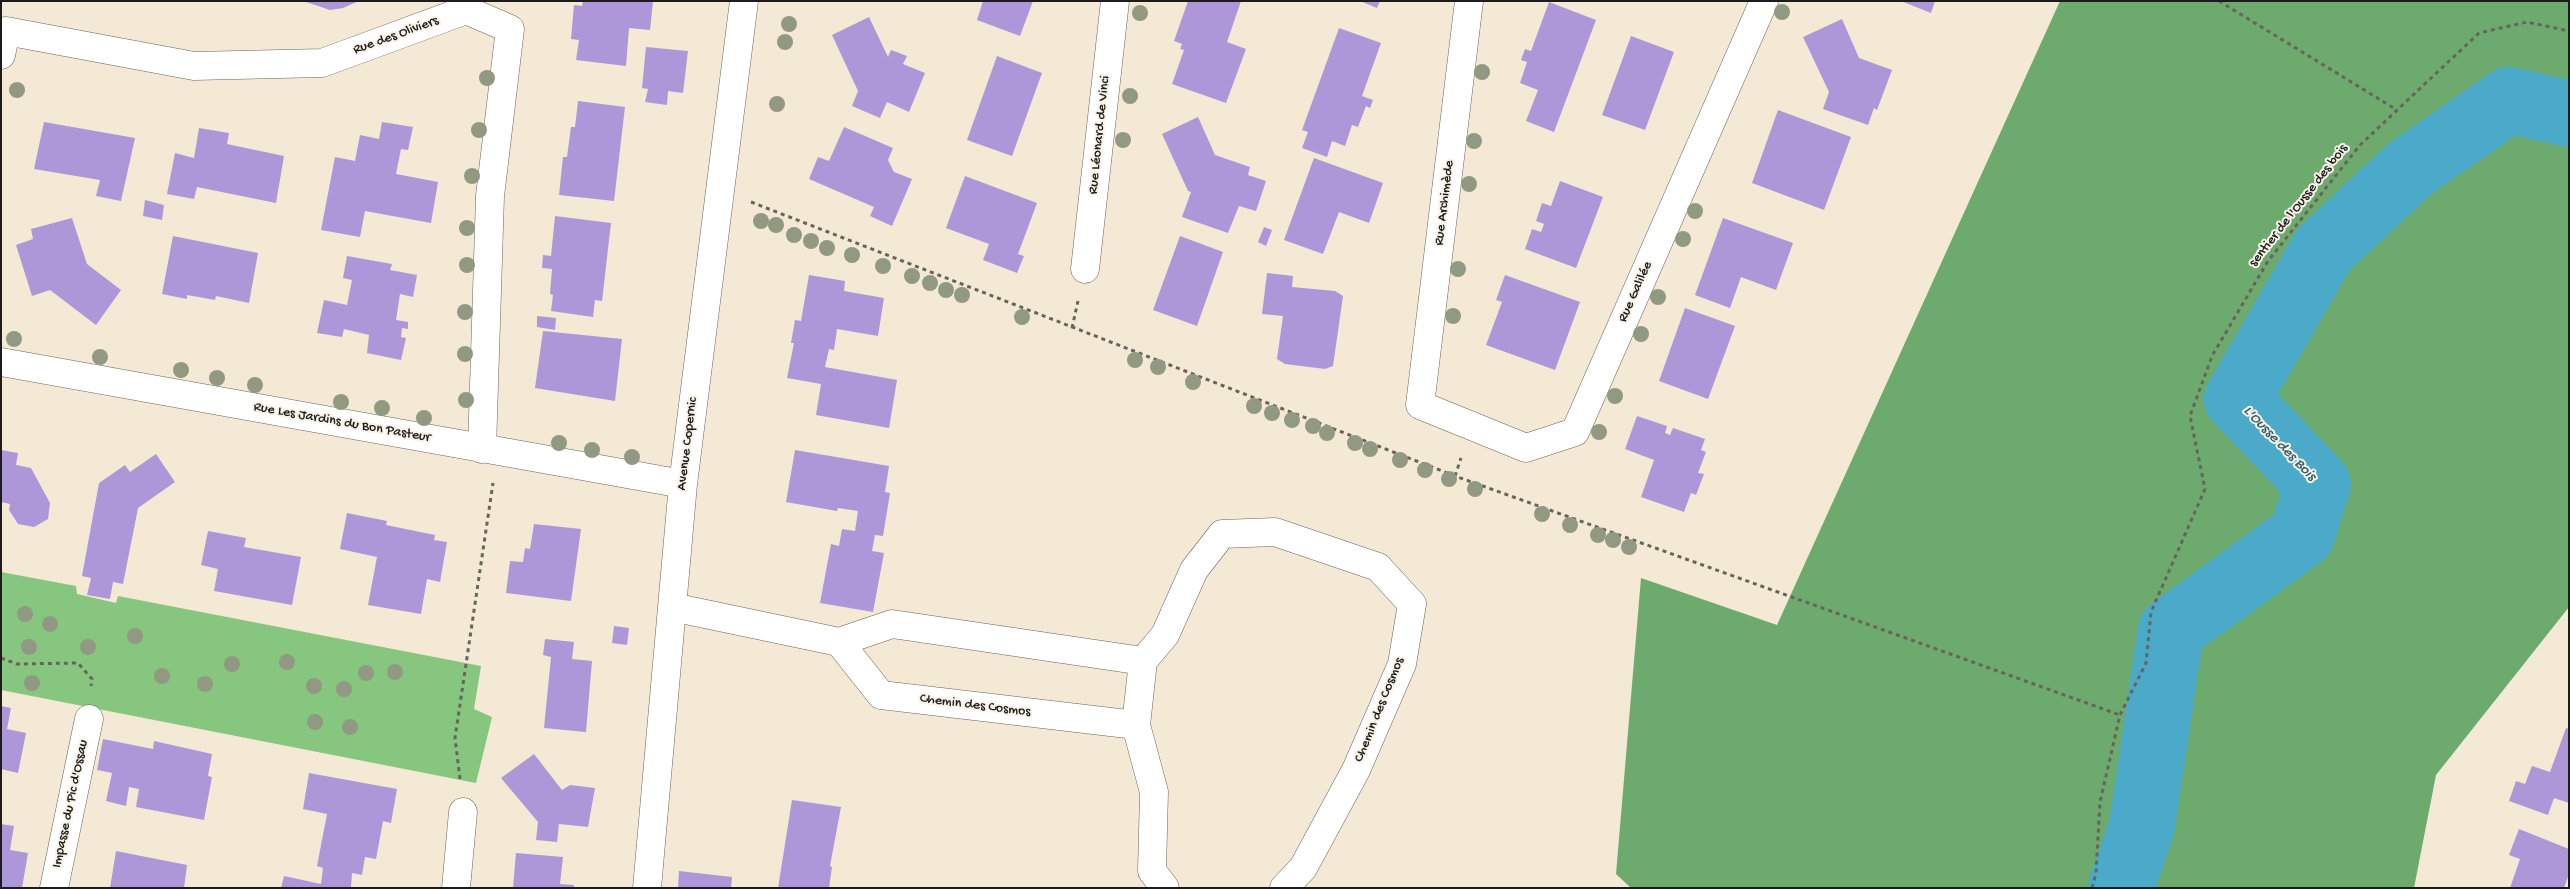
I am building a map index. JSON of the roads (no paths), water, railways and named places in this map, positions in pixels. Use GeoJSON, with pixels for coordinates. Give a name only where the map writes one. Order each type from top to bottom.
{"type":"FeatureCollection","features":[{"type":"Feature","properties":{"kind":"street","name":"Avenue Copernic"},"geometry":{"type":"LineString","coordinates":[[647,888],[683,484],[744,1]]}},
{"type":"Feature","properties":{"kind":"street","name":"Rue Léonard de Vinci"},"geometry":{"type":"LineString","coordinates":[[1085,269],[1115,1]]}},
{"type":"Feature","properties":{"kind":"street","name":"Rue Archimède"},"geometry":{"type":"LineString","coordinates":[[1420,406],[1470,1]]}},
{"type":"Feature","properties":{"kind":"street","name":"Rue Galilée"},"geometry":{"type":"LineString","coordinates":[[1420,406],[1526,448],[1574,432],[1764,1]]}},
{"type":"Feature","properties":{"kind":"street","name":"Rue des Oliviers"},"geometry":{"type":"LineString","coordinates":[[1,55],[6,31],[194,66],[322,63],[466,10],[510,29],[490,196],[490,450]]}},
{"type":"Feature","properties":{"kind":"street","name":"Rue Les Jardins du Bon Pasteur"},"geometry":{"type":"LineString","coordinates":[[1,362],[683,484]]}},
{"type":"Feature","properties":{"kind":"street","name":"Chemin des Cosmos"},"geometry":{"type":"LineString","coordinates":[[1143,661],[1165,635],[1194,570],[1222,534],[1275,532],[1378,567],[1412,604],[1402,664],[1356,770],[1303,868],[1284,888]]}},
{"type":"Feature","properties":{"kind":"street"},"geometry":{"type":"LineString","coordinates":[[672,607],[839,642],[892,624],[1143,661],[1136,725],[1154,792],[1152,871],[1165,888]]}},
{"type":"Feature","properties":{"kind":"street","name":"Chemin des Cosmos"},"geometry":{"type":"LineString","coordinates":[[839,642],[881,695],[1136,725]]}},
{"type":"Feature","properties":{"kind":"street","name":"Impasse du Pic d'Ossau"},"geometry":{"type":"LineString","coordinates":[[54,888],[89,720]]}},
{"type":"Feature","properties":{"kind":"street"},"geometry":{"type":"LineString","coordinates":[[456,888],[464,812]]}},
{"type":"Feature","properties":{"kind":"waterway","name":"L'Ousse des Bois"},"geometry":{"type":"LineString","coordinates":[[2121,888],[2142,826],[2171,630],[2302,535],[2318,484],[2237,399],[2324,249],[2411,168],[2509,100],[2569,114]]}}]}
